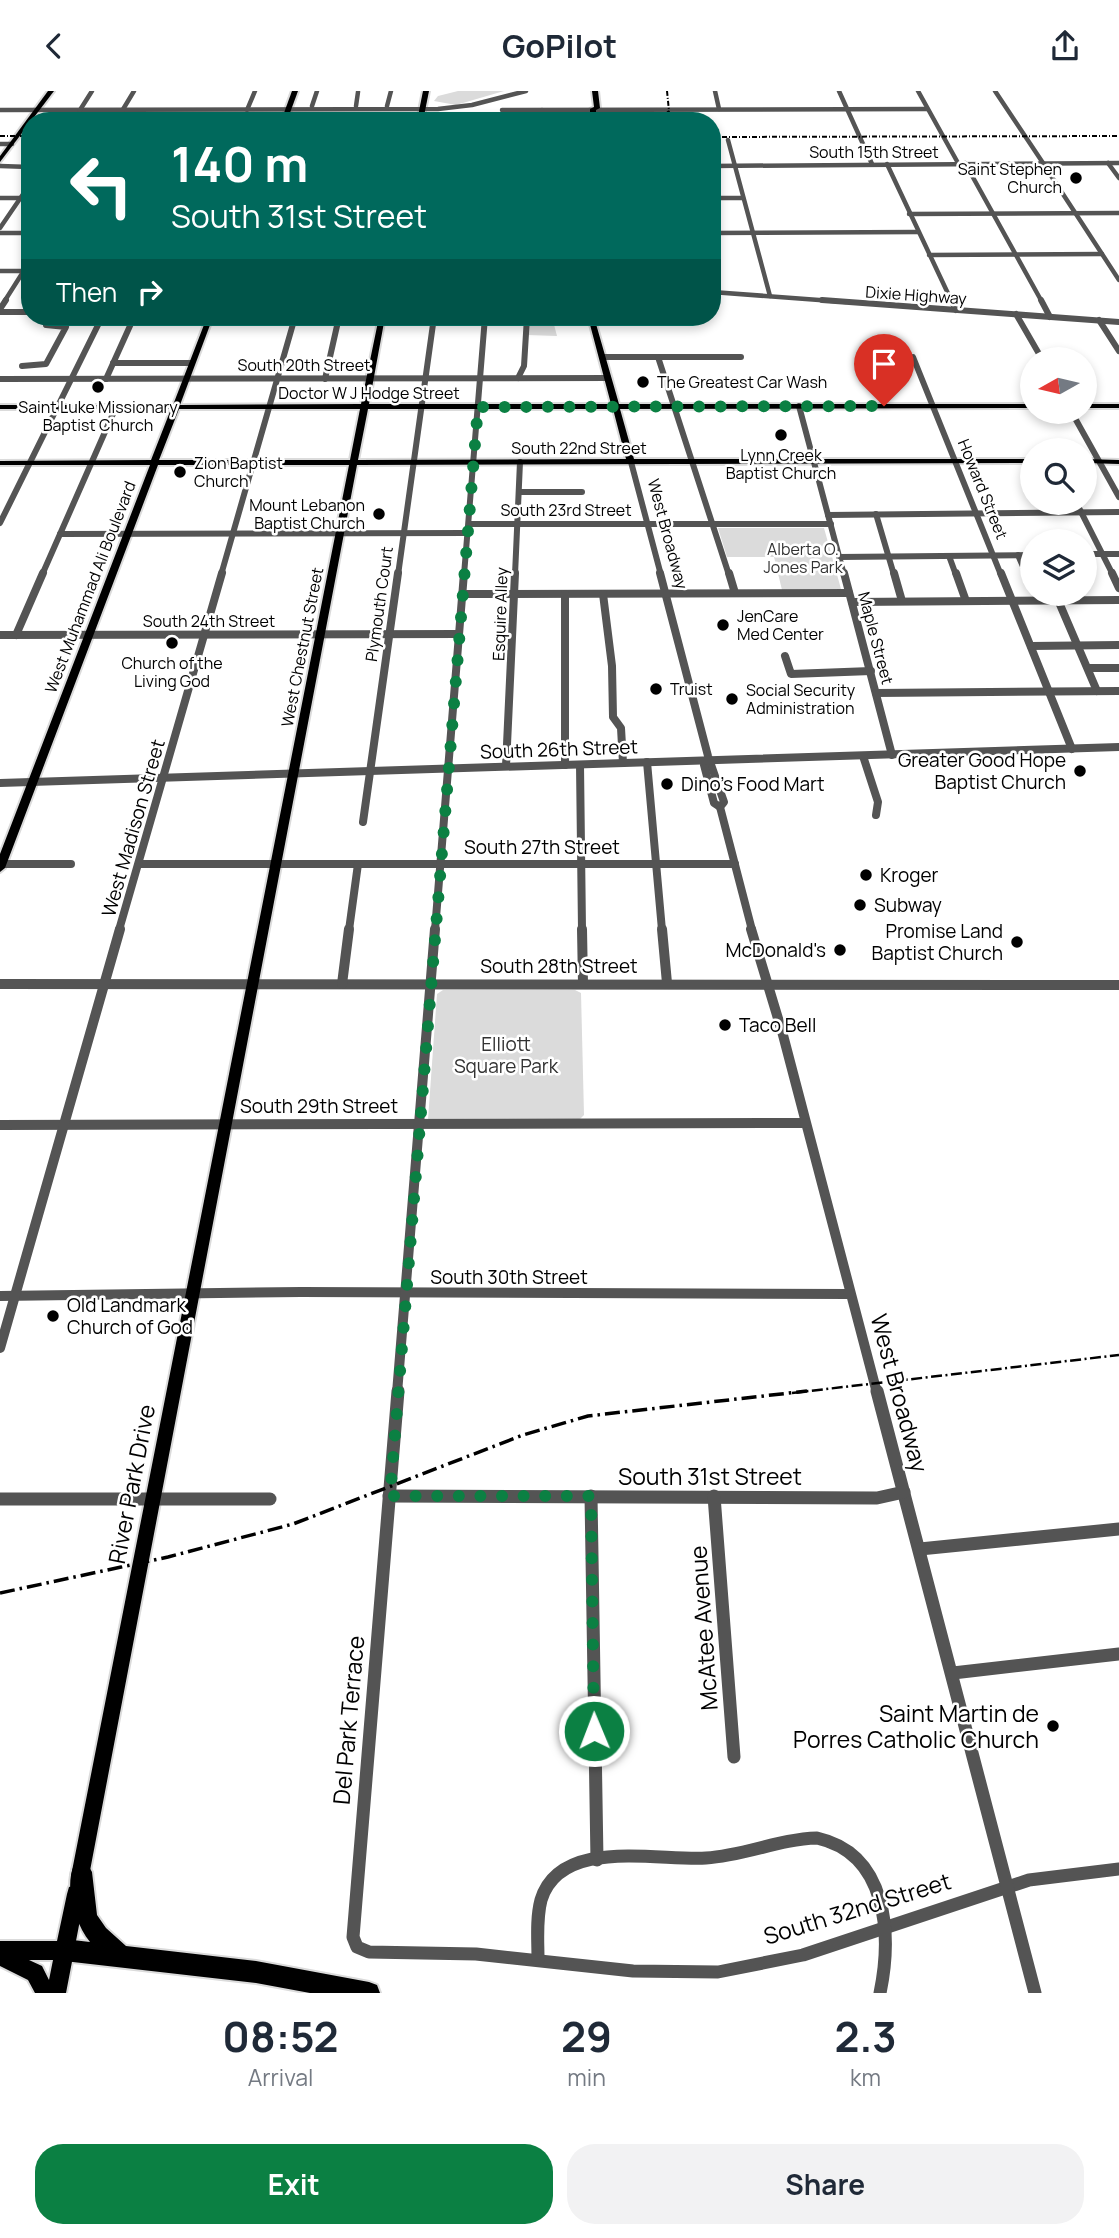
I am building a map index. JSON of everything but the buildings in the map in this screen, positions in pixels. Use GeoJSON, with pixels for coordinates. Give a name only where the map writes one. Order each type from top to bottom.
{"type":"FeatureCollection","features":[{"type":"Feature","properties":{"kind":"highway"},"geometry":{"type":"LineString","coordinates":[[81,1872],[83,1912],[92,1932],[120,1955]]}},
{"type":"Feature","properties":{"kind":"highway"},"geometry":{"type":"LineString","coordinates":[[64,1950],[256,1972],[369,1993]]}},
{"type":"Feature","properties":{"kind":"main road"},"geometry":{"type":"LineString","coordinates":[[37,110],[51,91]]}},
{"type":"Feature","properties":{"kind":"main road"},"geometry":{"type":"LineString","coordinates":[[287,112],[295,91]]}},
{"type":"Feature","properties":{"kind":"main road"},"geometry":{"type":"LineString","coordinates":[[422,112],[426,91]]}},
{"type":"Feature","properties":{"kind":"main road"},"geometry":{"type":"LineString","coordinates":[[593,110],[592,96],[595,93]]}},
{"type":"Feature","properties":{"kind":"main road"},"geometry":{"type":"LineString","coordinates":[[0,160],[21,132]]}},
{"type":"Feature","properties":{"kind":"main road","name":"West Muhammad Ali Boulevard"},"geometry":{"type":"LineString","coordinates":[[0,866],[206,326]]}},
{"type":"Feature","properties":{"kind":"main road","name":"West Chestnut Street"},"geometry":{"type":"LineString","coordinates":[[253,984],[381,326]]}},
{"type":"Feature","properties":{"kind":"main road","name":"West Broadway"},"geometry":{"type":"LineString","coordinates":[[594,326],[631,462]]}},
{"type":"Feature","properties":{"kind":"main road","name":"Doctor W J Hodge Street"},"geometry":{"type":"LineString","coordinates":[[0,407],[1020,406]]}},
{"type":"Feature","properties":{"kind":"main road"},"geometry":{"type":"LineString","coordinates":[[1097,406],[1119,406]]}},
{"type":"Feature","properties":{"kind":"main road","name":"South 22nd Street"},"geometry":{"type":"LineString","coordinates":[[0,463],[1020,461]]}},
{"type":"Feature","properties":{"kind":"main road"},"geometry":{"type":"LineString","coordinates":[[1099,462],[1119,462]]}},
{"type":"Feature","properties":{"kind":"main road","name":"River Park Drive"},"geometry":{"type":"LineString","coordinates":[[56,1993],[253,984]]}},
{"type":"Feature","properties":{"kind":"main road"},"geometry":{"type":"LineString","coordinates":[[0,1951],[64,1950]]}},
{"type":"Feature","properties":{"kind":"main road"},"geometry":{"type":"LineString","coordinates":[[0,1957],[35,1973],[45,1993]]}},
{"type":"Feature","properties":{"kind":"street"},"geometry":{"type":"LineString","coordinates":[[80,110],[92,91]]}},
{"type":"Feature","properties":{"kind":"street"},"geometry":{"type":"LineString","coordinates":[[122,111],[134,91]]}},
{"type":"Feature","properties":{"kind":"street"},"geometry":{"type":"LineString","coordinates":[[247,110],[255,91]]}},
{"type":"Feature","properties":{"kind":"street"},"geometry":{"type":"LineString","coordinates":[[312,106],[317,91]]}},
{"type":"Feature","properties":{"kind":"street"},"geometry":{"type":"LineString","coordinates":[[387,106],[391,91]]}},
{"type":"Feature","properties":{"kind":"street"},"geometry":{"type":"LineString","coordinates":[[492,101],[526,91]]}},
{"type":"Feature","properties":{"kind":"street"},"geometry":{"type":"LineString","coordinates":[[37,110],[247,110],[312,106],[354,111],[387,106],[456,110],[533,91]]}},
{"type":"Feature","properties":{"kind":"street"},"geometry":{"type":"LineString","coordinates":[[715,91],[719,110]]}},
{"type":"Feature","properties":{"kind":"street"},"geometry":{"type":"LineString","coordinates":[[839,91],[872,164]]}},
{"type":"Feature","properties":{"kind":"street"},"geometry":{"type":"LineString","coordinates":[[918,91],[958,163]]}},
{"type":"Feature","properties":{"kind":"street"},"geometry":{"type":"LineString","coordinates":[[995,91],[1119,279]]}},
{"type":"Feature","properties":{"kind":"street"},"geometry":{"type":"LineString","coordinates":[[354,111],[358,92]]}},
{"type":"Feature","properties":{"kind":"street"},"geometry":{"type":"LineString","coordinates":[[492,101],[502,110],[927,110]]}},
{"type":"Feature","properties":{"kind":"street"},"geometry":{"type":"LineString","coordinates":[[170,111],[422,109]]}},
{"type":"Feature","properties":{"kind":"street"},"geometry":{"type":"LineString","coordinates":[[0,110],[122,111]]}},
{"type":"Feature","properties":{"kind":"street"},"geometry":{"type":"LineString","coordinates":[[728,140],[770,296]]}},
{"type":"Feature","properties":{"kind":"street"},"geometry":{"type":"LineString","coordinates":[[0,144],[12,144]]}},
{"type":"Feature","properties":{"kind":"street"},"geometry":{"type":"LineString","coordinates":[[965,163],[1050,317]]}},
{"type":"Feature","properties":{"kind":"street"},"geometry":{"type":"LineString","coordinates":[[1108,163],[1119,178]]}},
{"type":"Feature","properties":{"kind":"street","name":"South 15th Street"},"geometry":{"type":"LineString","coordinates":[[721,166],[1119,163]]}},
{"type":"Feature","properties":{"kind":"street"},"geometry":{"type":"LineString","coordinates":[[887,164],[956,310]]}},
{"type":"Feature","properties":{"kind":"street"},"geometry":{"type":"LineString","coordinates":[[0,166],[21,167]]}},
{"type":"Feature","properties":{"kind":"street"},"geometry":{"type":"LineString","coordinates":[[0,198],[20,198]]}},
{"type":"Feature","properties":{"kind":"street"},"geometry":{"type":"LineString","coordinates":[[20,198],[0,231],[21,232]]}},
{"type":"Feature","properties":{"kind":"street"},"geometry":{"type":"LineString","coordinates":[[721,198],[743,198]]}},
{"type":"Feature","properties":{"kind":"street"},"geometry":{"type":"LineString","coordinates":[[909,213],[1119,213]]}},
{"type":"Feature","properties":{"kind":"street"},"geometry":{"type":"LineString","coordinates":[[721,231],[918,232]]}},
{"type":"Feature","properties":{"kind":"street"},"geometry":{"type":"LineString","coordinates":[[929,255],[1102,254]]}},
{"type":"Feature","properties":{"kind":"street"},"geometry":{"type":"LineString","coordinates":[[0,271],[21,271]]}},
{"type":"Feature","properties":{"kind":"street"},"geometry":{"type":"LineString","coordinates":[[0,311],[21,280]]}},
{"type":"Feature","properties":{"kind":"street","name":"Dixie Highway"},"geometry":{"type":"LineString","coordinates":[[721,293],[1119,322]]}},
{"type":"Feature","properties":{"kind":"street"},"geometry":{"type":"LineString","coordinates":[[0,311],[21,312]]}},
{"type":"Feature","properties":{"kind":"street"},"geometry":{"type":"LineString","coordinates":[[1016,314],[1035,347]]}},
{"type":"Feature","properties":{"kind":"street"},"geometry":{"type":"LineString","coordinates":[[1099,320],[1119,351]]}},
{"type":"Feature","properties":{"kind":"street"},"geometry":{"type":"LineString","coordinates":[[22,366],[46,364],[66,327],[56,326]]}},
{"type":"Feature","properties":{"kind":"street"},"geometry":{"type":"LineString","coordinates":[[0,523],[98,326]]}},
{"type":"Feature","properties":{"kind":"street"},"geometry":{"type":"LineString","coordinates":[[106,379],[130,326]]}},
{"type":"Feature","properties":{"kind":"street","name":"West Madison Street"},"geometry":{"type":"LineString","coordinates":[[0,1348],[293,326]]}},
{"type":"Feature","properties":{"kind":"street"},"geometry":{"type":"LineString","coordinates":[[325,379],[338,326]]}},
{"type":"Feature","properties":{"kind":"street","name":"Plymouth Court"},"geometry":{"type":"LineString","coordinates":[[363,822],[433,326]]}},
{"type":"Feature","properties":{"kind":"street","name":"Del Park Terrace"},"geometry":{"type":"LineString","coordinates":[[357,1947],[353,1929],[484,326]]}},
{"type":"Feature","properties":{"kind":"street"},"geometry":{"type":"LineString","coordinates":[[518,378],[524,366],[526,326]]}},
{"type":"Feature","properties":{"kind":"street"},"geometry":{"type":"LineString","coordinates":[[602,357],[741,357]]}},
{"type":"Feature","properties":{"kind":"street"},"geometry":{"type":"LineString","coordinates":[[658,357],[735,593]]}},
{"type":"Feature","properties":{"kind":"street","name":"Howard Street"},"geometry":{"type":"LineString","coordinates":[[913,357],[1072,749]]}},
{"type":"Feature","properties":{"kind":"street"},"geometry":{"type":"LineString","coordinates":[[113,363],[192,363]]}},
{"type":"Feature","properties":{"kind":"street","name":"South 20th Street"},"geometry":{"type":"LineString","coordinates":[[0,379],[608,378]]}},
{"type":"Feature","properties":{"kind":"street"},"geometry":{"type":"LineString","coordinates":[[16,635],[116,407]]}},
{"type":"Feature","properties":{"kind":"street","name":"Maple Street"},"geometry":{"type":"LineString","coordinates":[[799,407],[892,755]]}},
{"type":"Feature","properties":{"kind":"street"},"geometry":{"type":"LineString","coordinates":[[1078,424],[1119,497]]}},
{"type":"Feature","properties":{"kind":"street","name":"Esquire Alley"},"geometry":{"type":"LineString","coordinates":[[506,766],[520,462]]}},
{"type":"Feature","properties":{"kind":"street","name":"West Broadway"},"geometry":{"type":"LineString","coordinates":[[631,462],[709,760],[704,765],[715,803],[720,807],[805,1122],[849,1294],[953,1673],[1035,1993]]}},
{"type":"Feature","properties":{"kind":"street"},"geometry":{"type":"LineString","coordinates":[[519,492],[582,492]]}},
{"type":"Feature","properties":{"kind":"street"},"geometry":{"type":"LineString","coordinates":[[1097,513],[1119,512]]}},
{"type":"Feature","properties":{"kind":"street"},"geometry":{"type":"LineString","coordinates":[[828,515],[1020,513]]}},
{"type":"Feature","properties":{"kind":"street"},"geometry":{"type":"LineString","coordinates":[[876,514],[902,601]]}},
{"type":"Feature","properties":{"kind":"street"},"geometry":{"type":"LineString","coordinates":[[1082,515],[1119,589]]}},
{"type":"Feature","properties":{"kind":"street","name":"South 23rd Street"},"geometry":{"type":"LineString","coordinates":[[469,524],[831,524]]}},
{"type":"Feature","properties":{"kind":"street"},"geometry":{"type":"LineString","coordinates":[[60,534],[468,533]]}},
{"type":"Feature","properties":{"kind":"street"},"geometry":{"type":"LineString","coordinates":[[1097,554],[1119,554]]}},
{"type":"Feature","properties":{"kind":"street"},"geometry":{"type":"LineString","coordinates":[[839,557],[1018,555],[1020,559]]}},
{"type":"Feature","properties":{"kind":"street"},"geometry":{"type":"LineString","coordinates":[[949,556],[967,601]]}},
{"type":"Feature","properties":{"kind":"street"},"geometry":{"type":"LineString","coordinates":[[463,594],[735,593],[902,601],[1020,600]]}},
{"type":"Feature","properties":{"kind":"street"},"geometry":{"type":"LineString","coordinates":[[565,594],[565,765]]}},
{"type":"Feature","properties":{"kind":"street"},"geometry":{"type":"LineString","coordinates":[[603,594],[612,666],[614,720],[621,728],[623,762]]}},
{"type":"Feature","properties":{"kind":"street"},"geometry":{"type":"LineString","coordinates":[[1097,600],[1119,600]]}},
{"type":"Feature","properties":{"kind":"street"},"geometry":{"type":"LineString","coordinates":[[1061,606],[1097,691]]}},
{"type":"Feature","properties":{"kind":"street","name":"South 24th Street"},"geometry":{"type":"LineString","coordinates":[[0,635],[459,634]]}},
{"type":"Feature","properties":{"kind":"street"},"geometry":{"type":"LineString","coordinates":[[1031,646],[1119,645]]}},
{"type":"Feature","properties":{"kind":"street"},"geometry":{"type":"LineString","coordinates":[[785,656],[791,674],[871,671]]}},
{"type":"Feature","properties":{"kind":"street"},"geometry":{"type":"LineString","coordinates":[[1088,668],[1119,668]]}},
{"type":"Feature","properties":{"kind":"street"},"geometry":{"type":"LineString","coordinates":[[876,693],[1119,691]]}},
{"type":"Feature","properties":{"kind":"street","name":"South 26th Street"},"geometry":{"type":"LineString","coordinates":[[0,783],[1119,747]]}},
{"type":"Feature","properties":{"kind":"street"},"geometry":{"type":"LineString","coordinates":[[863,756],[878,802],[876,815]]}},
{"type":"Feature","properties":{"kind":"street"},"geometry":{"type":"LineString","coordinates":[[648,762],[667,983]]}},
{"type":"Feature","properties":{"kind":"street"},"geometry":{"type":"LineString","coordinates":[[580,765],[583,984]]}},
{"type":"Feature","properties":{"kind":"street"},"geometry":{"type":"LineString","coordinates":[[0,866],[71,864]]}},
{"type":"Feature","properties":{"kind":"street"},"geometry":{"type":"LineString","coordinates":[[342,984],[358,864]]}},
{"type":"Feature","properties":{"kind":"street","name":"South 27th Street"},"geometry":{"type":"LineString","coordinates":[[139,865],[735,864]]}},
{"type":"Feature","properties":{"kind":"street","name":"South 28th Street"},"geometry":{"type":"LineString","coordinates":[[0,984],[1119,985]]}},
{"type":"Feature","properties":{"kind":"street","name":"South 29th Street"},"geometry":{"type":"LineString","coordinates":[[0,1125],[805,1122]]}},
{"type":"Feature","properties":{"kind":"street","name":"South 30th Street"},"geometry":{"type":"LineString","coordinates":[[0,1296],[849,1294]]}},
{"type":"Feature","properties":{"kind":"street","name":"South 31st Street"},"geometry":{"type":"LineString","coordinates":[[390,1496],[877,1498],[904,1492]]}},
{"type":"Feature","properties":{"kind":"street"},"geometry":{"type":"LineString","coordinates":[[591,1496],[597,1860]]}},
{"type":"Feature","properties":{"kind":"street","name":"McAtee Avenue"},"geometry":{"type":"LineString","coordinates":[[714,1496],[734,1757]]}},
{"type":"Feature","properties":{"kind":"street"},"geometry":{"type":"LineString","coordinates":[[0,1499],[270,1499]]}},
{"type":"Feature","properties":{"kind":"street"},"geometry":{"type":"LineString","coordinates":[[920,1549],[1119,1529]]}},
{"type":"Feature","properties":{"kind":"street"},"geometry":{"type":"LineString","coordinates":[[953,1673],[1119,1654]]}},
{"type":"Feature","properties":{"kind":"street"},"geometry":{"type":"LineString","coordinates":[[538,1959],[539,1906],[546,1885],[571,1864],[641,1857],[706,1859],[820,1839],[838,1846],[863,1869],[884,1907],[880,1993]]}},
{"type":"Feature","properties":{"kind":"street","name":"South 32nd Street"},"geometry":{"type":"LineString","coordinates":[[357,1947],[369,1952],[476,1954],[634,1971],[718,1972],[803,1955],[1029,1880],[1119,1869]]}},
{"type":"Feature","properties":{"kind":"green space"},"geometry":{"type":"Polygon","coordinates":[[[458,91],[504,91],[456,105],[434,101],[438,96],[458,91]]]}},
{"type":"Feature","properties":{"kind":"green space"},"geometry":{"type":"Polygon","coordinates":[[[528,326],[554,326],[557,336],[527,335],[528,326]]]}},
{"type":"Feature","properties":{"kind":"green space","name":"Alberta O. Jones Park"},"geometry":{"type":"Polygon","coordinates":[[[718,528],[824,528],[841,589],[782,590],[774,557],[727,557],[718,528]]]}},
{"type":"Feature","properties":{"kind":"green space","name":"Elliott Square Park"},"geometry":{"type":"Polygon","coordinates":[[[443,990],[575,990],[581,993],[584,1115],[579,1120],[428,1120],[437,994],[443,990]]]}},
{"type":"Feature","properties":{"kind":"railway"},"geometry":{"type":"LineString","coordinates":[[667,91],[668,112]]}},
{"type":"Feature","properties":{"kind":"railway"},"geometry":{"type":"LineString","coordinates":[[0,136],[21,136]]}},
{"type":"Feature","properties":{"kind":"railway"},"geometry":{"type":"LineString","coordinates":[[721,137],[1119,136]]}},
{"type":"Feature","properties":{"kind":"railway"},"geometry":{"type":"LineString","coordinates":[[792,1393],[1119,1355]]}},
{"type":"Feature","properties":{"kind":"railway"},"geometry":{"type":"LineString","coordinates":[[0,1593],[168,1557],[293,1524],[523,1435],[588,1416],[807,1391]]}},
{"type":"Feature","properties":{"kind":"place","name":"Saint Stephen Church"},"geometry":{"type":"Point","coordinates":[1076,178]}},
{"type":"Feature","properties":{"kind":"place","name":"The Greatest Car Wash"},"geometry":{"type":"Point","coordinates":[643,382]}},
{"type":"Feature","properties":{"kind":"place","name":"Saint Luke Missionary Baptist Church"},"geometry":{"type":"Point","coordinates":[98,387]}},
{"type":"Feature","properties":{"kind":"place","name":"Lynn Creek Baptist Church"},"geometry":{"type":"Point","coordinates":[781,435]}},
{"type":"Feature","properties":{"kind":"place","name":"Zion Baptist Church"},"geometry":{"type":"Point","coordinates":[180,472]}},
{"type":"Feature","properties":{"kind":"place","name":"Mount Lebanon Baptist Church"},"geometry":{"type":"Point","coordinates":[379,514]}},
{"type":"Feature","properties":{"kind":"place","name":"JenCare Med Center"},"geometry":{"type":"Point","coordinates":[723,625]}},
{"type":"Feature","properties":{"kind":"place","name":"Church of the Living God"},"geometry":{"type":"Point","coordinates":[172,643]}},
{"type":"Feature","properties":{"kind":"place","name":"Truist"},"geometry":{"type":"Point","coordinates":[656,689]}},
{"type":"Feature","properties":{"kind":"place","name":"Social Security Administration"},"geometry":{"type":"Point","coordinates":[732,699]}},
{"type":"Feature","properties":{"kind":"place","name":"Greater Good Hope Baptist Church"},"geometry":{"type":"Point","coordinates":[1080,771]}},
{"type":"Feature","properties":{"kind":"place","name":"Dino's Food Mart"},"geometry":{"type":"Point","coordinates":[667,784]}},
{"type":"Feature","properties":{"kind":"place","name":"Kroger"},"geometry":{"type":"Point","coordinates":[866,875]}},
{"type":"Feature","properties":{"kind":"place","name":"Subway"},"geometry":{"type":"Point","coordinates":[860,905]}},
{"type":"Feature","properties":{"kind":"place","name":"Promise Land Baptist Church"},"geometry":{"type":"Point","coordinates":[1017,942]}},
{"type":"Feature","properties":{"kind":"place","name":"McDonald's"},"geometry":{"type":"Point","coordinates":[840,950]}},
{"type":"Feature","properties":{"kind":"place","name":"Taco Bell"},"geometry":{"type":"Point","coordinates":[725,1025]}},
{"type":"Feature","properties":{"kind":"place","name":"Old Landmark Church of God"},"geometry":{"type":"Point","coordinates":[53,1316]}},
{"type":"Feature","properties":{"kind":"place","name":"Saint Martin de Porres Catholic Church"},"geometry":{"type":"Point","coordinates":[1053,1726]}},
{"type":"Feature","properties":{"kind":"route"},"geometry":{"type":"LineString","coordinates":[[594,1731],[591,1496],[390,1496],[478,407],[884,406]]}}]}
